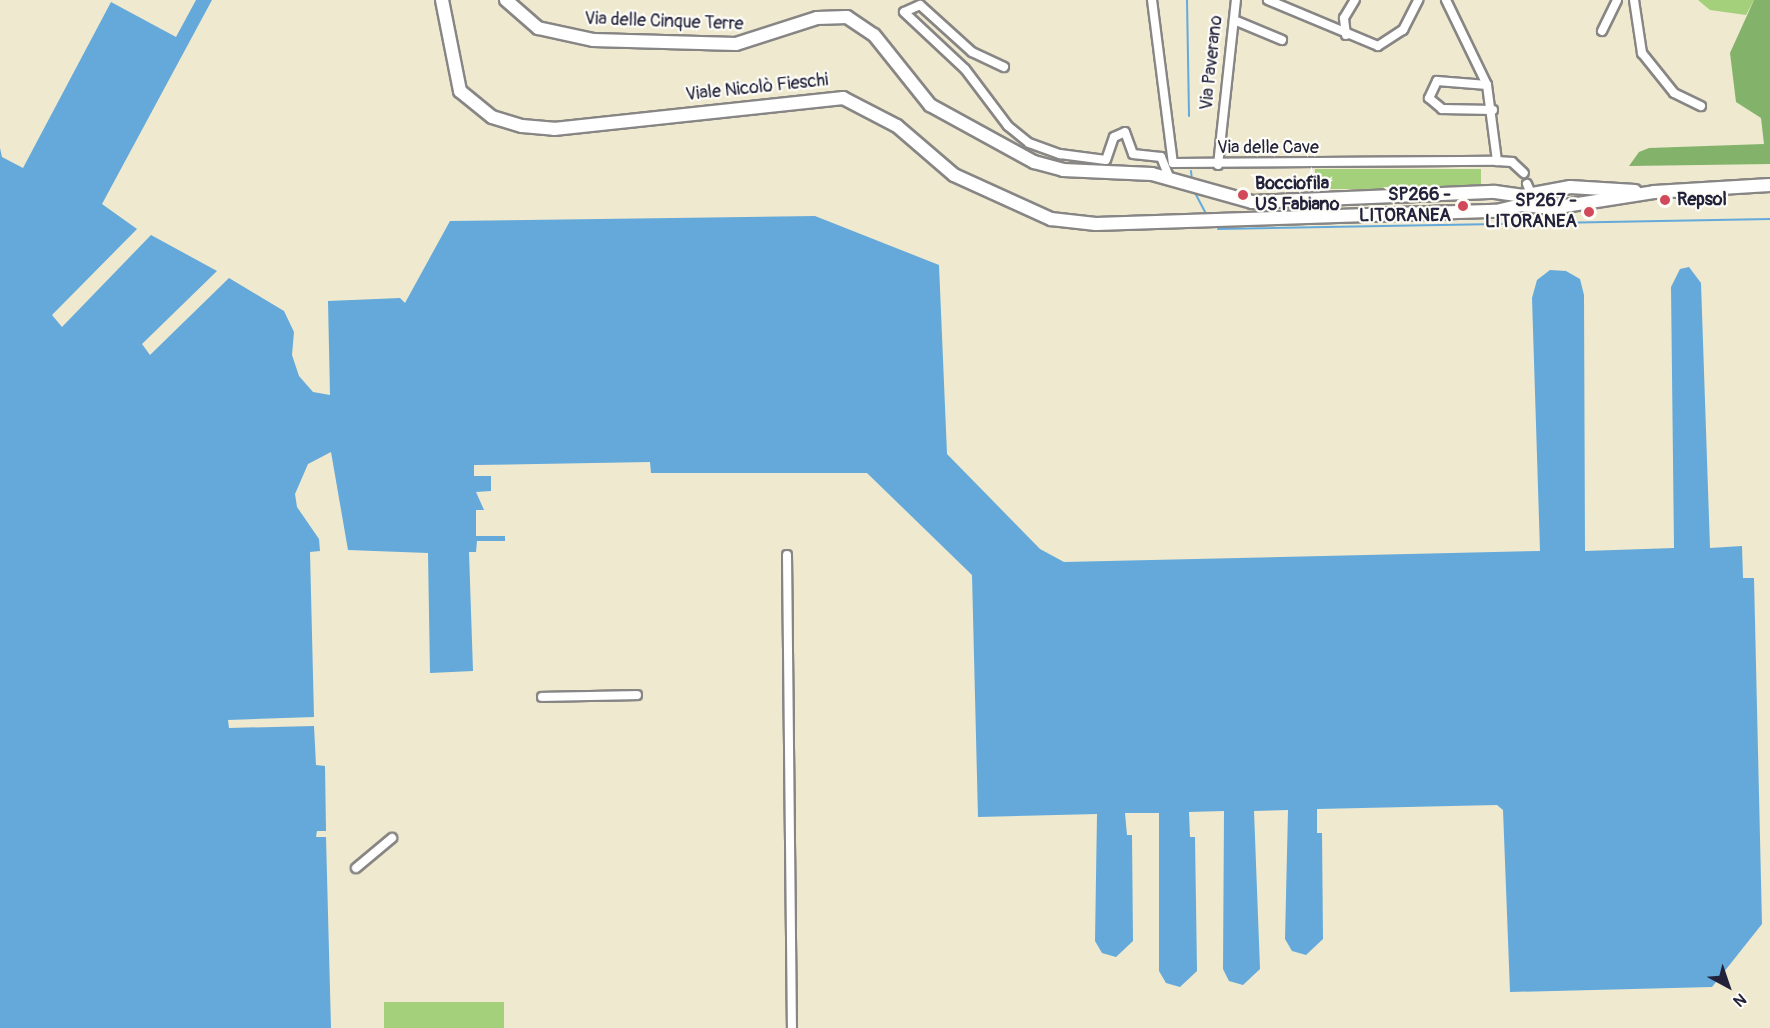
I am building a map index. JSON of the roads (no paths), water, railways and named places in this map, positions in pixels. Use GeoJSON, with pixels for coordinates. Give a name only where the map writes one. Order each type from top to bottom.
{"type":"FeatureCollection","features":[{"type":"Feature","properties":{"kind":"main road","name":"Viale Nicolò Fieschi"},"geometry":{"type":"LineString","coordinates":[[442,0],[460,91],[476,108],[522,126],[554,129],[843,98],[897,126],[954,176],[1051,219],[1096,224],[1496,211],[1527,193],[1570,187],[1654,192]]}},
{"type":"Feature","properties":{"kind":"main road","name":"Via delle Cinque Terre"},"geometry":{"type":"LineString","coordinates":[[506,0],[538,28],[593,40],[736,44],[818,18],[847,17],[874,35],[930,105],[1034,162],[1063,170],[1169,177],[1231,199],[1320,200],[1500,192],[1527,193]]}},
{"type":"Feature","properties":{"kind":"main road","name":"Viale Nicolò Fieschi"},"geometry":{"type":"LineString","coordinates":[[1527,193],[1540,200],[1535,208],[1654,192],[1770,185]]}},
{"type":"Feature","properties":{"kind":"street","name":"Via delle Cave"},"geometry":{"type":"LineString","coordinates":[[1152,0],[1170,158],[1178,165],[1497,160],[1512,162],[1524,173]]}},
{"type":"Feature","properties":{"kind":"street","name":"Via Paverano"},"geometry":{"type":"LineString","coordinates":[[1218,165],[1236,0]]}},
{"type":"Feature","properties":{"kind":"street"},"geometry":{"type":"LineString","coordinates":[[1268,0],[1368,45],[1387,44],[1403,30],[1418,0]]}},
{"type":"Feature","properties":{"kind":"street"},"geometry":{"type":"LineString","coordinates":[[1346,35],[1344,18],[1355,0]]}},
{"type":"Feature","properties":{"kind":"street"},"geometry":{"type":"LineString","coordinates":[[1446,0],[1487,85],[1493,110],[1497,160]]}},
{"type":"Feature","properties":{"kind":"street"},"geometry":{"type":"LineString","coordinates":[[1602,31],[1617,0]]}},
{"type":"Feature","properties":{"kind":"street"},"geometry":{"type":"LineString","coordinates":[[1634,0],[1642,53],[1674,93],[1701,106]]}},
{"type":"Feature","properties":{"kind":"street"},"geometry":{"type":"LineString","coordinates":[[1004,67],[972,52],[922,6],[904,12],[964,69],[1008,126],[1029,143],[1060,154],[1106,160],[1114,136],[1125,132],[1133,154],[1161,157],[1169,177]]}},
{"type":"Feature","properties":{"kind":"street"},"geometry":{"type":"LineString","coordinates":[[1234,20],[1282,40]]}},
{"type":"Feature","properties":{"kind":"street"},"geometry":{"type":"LineString","coordinates":[[1487,85],[1437,81],[1429,98],[1442,109],[1493,110]]}},
{"type":"Feature","properties":{"kind":"street"},"geometry":{"type":"LineString","coordinates":[[787,555],[792,1028]]}},
{"type":"Feature","properties":{"kind":"street"},"geometry":{"type":"LineString","coordinates":[[542,697],[637,695]]}},
{"type":"Feature","properties":{"kind":"street"},"geometry":{"type":"LineString","coordinates":[[356,868],[392,838]]}},
{"type":"Feature","properties":{"kind":"water"},"geometry":{"type":"Polygon","coordinates":[[[196,0],[212,0],[102,204],[137,229],[52,315],[62,327],[151,235],[217,271],[142,344],[150,355],[229,278],[284,311],[294,332],[292,355],[299,376],[313,392],[330,395],[328,301],[400,298],[405,303],[450,221],[815,216],[939,265],[947,454],[1040,549],[1064,562],[1540,551],[1532,298],[1537,280],[1550,270],[1566,271],[1580,279],[1584,295],[1585,551],[1674,548],[1671,287],[1680,269],[1689,267],[1701,283],[1710,548],[1742,546],[1743,578],[1754,578],[1762,924],[1712,987],[1510,992],[1503,810],[1497,805],[1317,809],[1317,833],[1322,833],[1323,939],[1306,955],[1292,951],[1285,939],[1288,810],[1254,811],[1260,969],[1243,985],[1229,981],[1223,969],[1224,811],[1189,812],[1190,837],[1195,837],[1197,971],[1180,987],[1166,983],[1159,971],[1159,813],[1125,813],[1127,835],[1132,835],[1133,941],[1116,957],[1102,953],[1095,941],[1097,814],[978,817],[972,575],[867,473],[651,473],[650,462],[474,465],[474,476],[491,476],[491,491],[476,492],[484,510],[476,510],[476,536],[505,536],[505,541],[477,541],[476,552],[469,552],[473,671],[430,673],[428,553],[348,550],[331,452],[308,464],[295,494],[297,507],[319,539],[320,551],[310,552],[314,717],[228,720],[229,728],[314,726],[316,765],[325,766],[326,831],[317,831],[316,837],[326,837],[331,1028],[0,1028],[0,148],[2,157],[23,168],[111,2],[176,37],[196,0]]]}},
{"type":"Feature","properties":{"kind":"waterway"},"geometry":{"type":"LineString","coordinates":[[1187,0],[1189,116]]}},
{"type":"Feature","properties":{"kind":"waterway"},"geometry":{"type":"LineString","coordinates":[[1191,171],[1192,180]]}},
{"type":"Feature","properties":{"kind":"waterway"},"geometry":{"type":"LineString","coordinates":[[1194,191],[1205,212]]}},
{"type":"Feature","properties":{"kind":"waterway"},"geometry":{"type":"LineString","coordinates":[[1218,229],[1770,219]]}},
{"type":"Feature","properties":{"kind":"place","name":"Bocciofila US Fabiano"},"geometry":{"type":"Point","coordinates":[1243,195]}},
{"type":"Feature","properties":{"kind":"place","name":"Repsol"},"geometry":{"type":"Point","coordinates":[1665,200]}},
{"type":"Feature","properties":{"kind":"place","name":"SP266 - LITORANEA"},"geometry":{"type":"Point","coordinates":[1463,206]}},
{"type":"Feature","properties":{"kind":"place","name":"SP267 - LITORANEA"},"geometry":{"type":"Point","coordinates":[1589,212]}}]}
